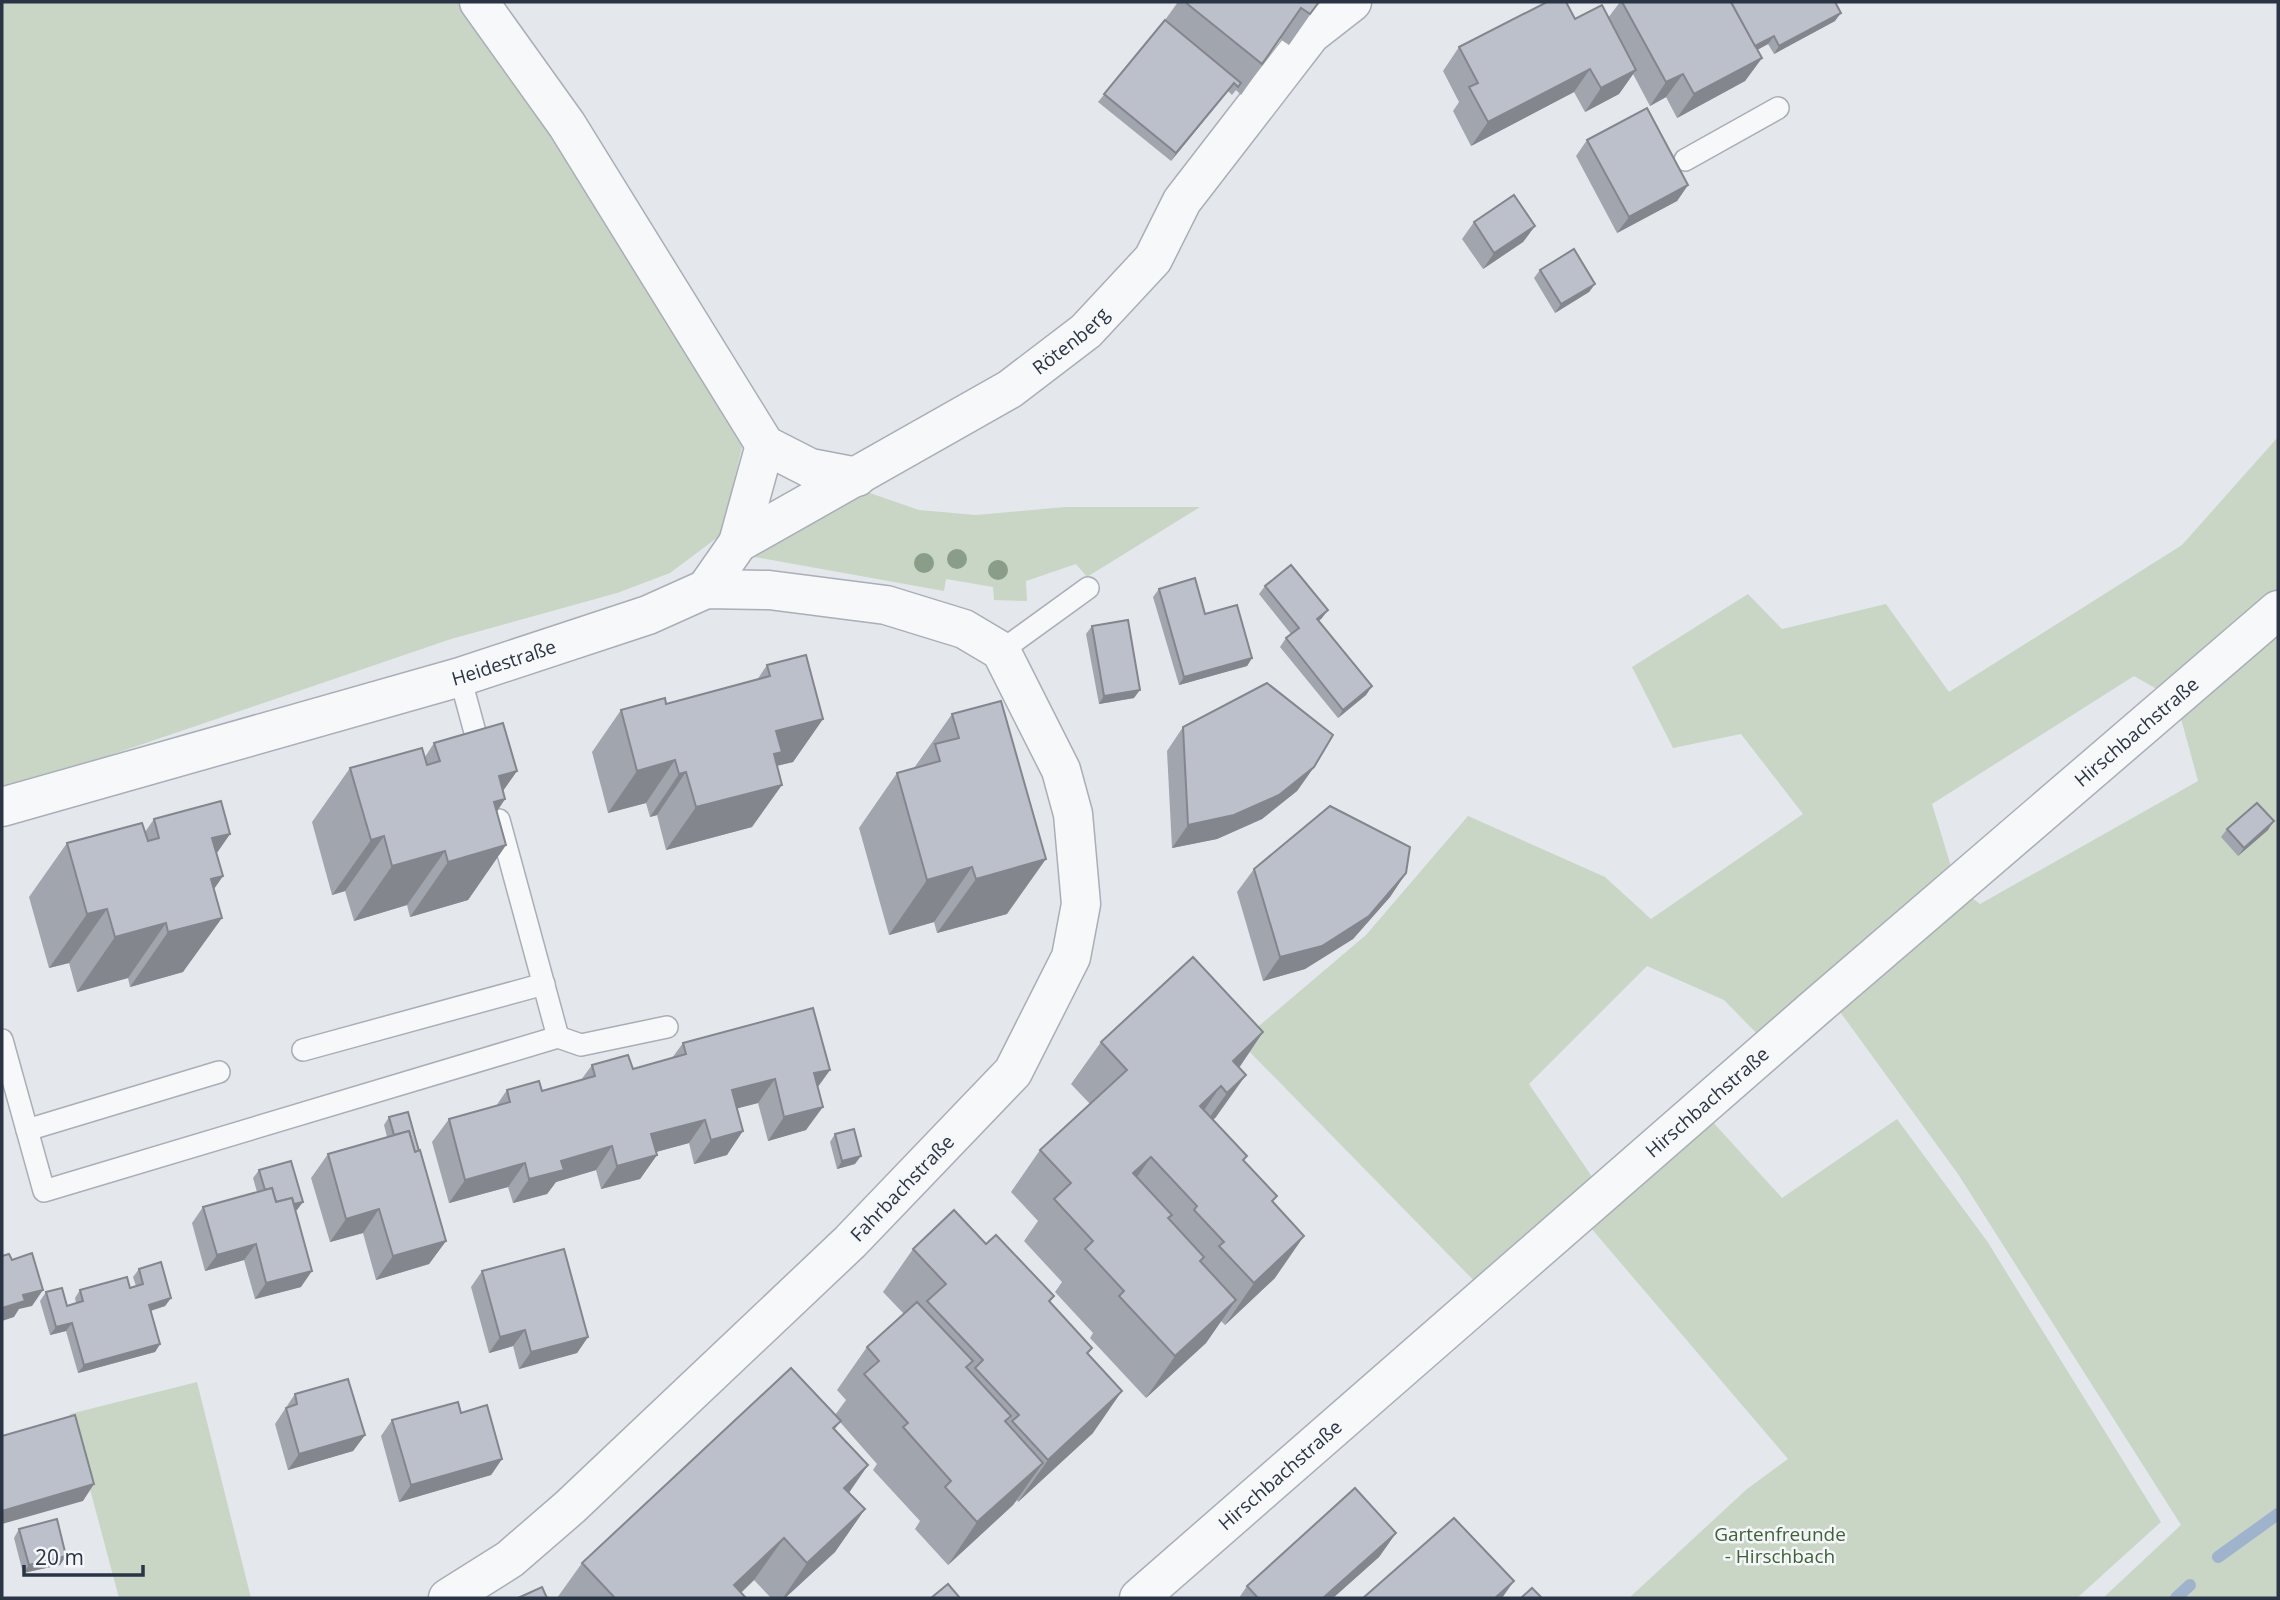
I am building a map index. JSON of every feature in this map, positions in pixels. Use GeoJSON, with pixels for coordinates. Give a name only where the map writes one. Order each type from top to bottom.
{"type":"FeatureCollection","features":[{"type":"Feature","properties":{"kind":"street"},"geometry":{"type":"LineString","coordinates":[[479,2],[568,125],[765,445],[810,468],[857,477]]}},
{"type":"Feature","properties":{"kind":"street","name":"Rötenberg"},"geometry":{"type":"LineString","coordinates":[[706,589],[738,543],[1010,389],[1086,331],[1153,260],[1182,201],[1311,34],[1352,2]]}},
{"type":"Feature","properties":{"kind":"street"},"geometry":{"type":"LineString","coordinates":[[738,543],[765,445]]}},
{"type":"Feature","properties":{"kind":"street","name":"Heidestraße"},"geometry":{"type":"LineString","coordinates":[[2,807],[460,677],[648,615],[706,589],[769,590],[886,605],[964,629],[1001,651]]}},
{"type":"Feature","properties":{"kind":"street","name":"Hirschbachstraße"},"geometry":{"type":"LineString","coordinates":[[1139,1598],[1815,1007],[2278,610]]}},
{"type":"Feature","properties":{"kind":"street","name":"Fahrbachstraße"},"geometry":{"type":"LineString","coordinates":[[448,1598],[510,1559],[579,1498],[850,1242],[1013,1072],[1071,957],[1081,904],[1073,814],[1061,770],[1001,651]]}},
{"type":"Feature","properties":{"kind":"lane"},"geometry":{"type":"LineString","coordinates":[[1685,160],[1778,108]]}},
{"type":"Feature","properties":{"kind":"lane"},"geometry":{"type":"LineString","coordinates":[[1001,651],[1088,588]]}},
{"type":"Feature","properties":{"kind":"lane"},"geometry":{"type":"LineString","coordinates":[[460,677],[558,1037]]}},
{"type":"Feature","properties":{"kind":"lane"},"geometry":{"type":"LineString","coordinates":[[303,1050],[544,984]]}},
{"type":"Feature","properties":{"kind":"lane"},"geometry":{"type":"LineString","coordinates":[[2,1040],[44,1191],[558,1037],[581,1045],[667,1027]]}},
{"type":"Feature","properties":{"kind":"lane"},"geometry":{"type":"LineString","coordinates":[[27,1130],[219,1072]]}},
{"type":"Feature","properties":{"kind":"green space"},"geometry":{"type":"Polygon","coordinates":[[[2,2],[471,2],[559,127],[742,447],[722,534],[670,573],[617,593],[451,639],[2,792],[2,2]]]}},
{"type":"Feature","properties":{"kind":"green space","name":"Gartenfreunde - Hirschbach"},"geometry":{"type":"Polygon","coordinates":[[[2278,437],[2278,1598],[2103,1598],[2181,1525],[1958,1174],[1830,998],[1770,1047],[1724,1000],[1647,966],[1529,1084],[1603,1193],[1700,1108],[1782,1198],[1897,1119],[1987,1241],[2161,1522],[2077,1598],[1629,1598],[1747,1489],[1788,1459],[1579,1214],[1487,1294],[1240,1042],[1366,935],[1468,816],[1605,877],[1651,919],[1803,814],[1741,734],[1673,748],[1632,667],[1748,594],[1782,629],[1886,604],[1949,692],[2182,545],[2278,437]],[[2134,676],[1932,804],[1957,886],[1980,904],[2198,781],[2176,700],[2134,676]]]}},
{"type":"Feature","properties":{"kind":"green space"},"geometry":{"type":"Polygon","coordinates":[[[864,491],[919,510],[976,515],[1065,507],[1200,507],[1087,577],[1076,564],[1026,581],[1027,601],[994,600],[993,587],[946,579],[944,591],[749,556],[864,491]]]}},
{"type":"Feature","properties":{"kind":"green space"},"geometry":{"type":"Polygon","coordinates":[[[197,1382],[251,1598],[119,1598],[70,1414],[197,1382]]]}},
{"type":"Feature","properties":{"kind":"building"},"geometry":{"type":"Polygon","coordinates":[[[1185,2],[1319,2],[1310,14],[1301,8],[1262,64],[1185,2]]]}},
{"type":"Feature","properties":{"kind":"building"},"geometry":{"type":"Polygon","coordinates":[[[1547,2],[1566,2],[1575,19],[1602,5],[1636,70],[1601,88],[1590,69],[1488,122],[1469,87],[1478,83],[1459,47],[1547,2]]]}},
{"type":"Feature","properties":{"kind":"building"},"geometry":{"type":"Polygon","coordinates":[[[1622,2],[1731,2],[1762,58],[1694,94],[1683,74],[1666,82],[1622,2]]]}},
{"type":"Feature","properties":{"kind":"building"},"geometry":{"type":"Polygon","coordinates":[[[1731,2],[1835,2],[1841,13],[1779,46],[1774,36],[1755,46],[1731,2]]]}},
{"type":"Feature","properties":{"kind":"building"},"geometry":{"type":"Polygon","coordinates":[[[1165,20],[1241,83],[1238,87],[1234,83],[1176,153],[1104,94],[1165,20]]]}},
{"type":"Feature","properties":{"kind":"building"},"geometry":{"type":"Polygon","coordinates":[[[1647,108],[1688,185],[1629,217],[1587,140],[1647,108]]]}},
{"type":"Feature","properties":{"kind":"building"},"geometry":{"type":"Polygon","coordinates":[[[1514,195],[1535,226],[1494,253],[1474,222],[1514,195]]]}},
{"type":"Feature","properties":{"kind":"building"},"geometry":{"type":"Polygon","coordinates":[[[1574,249],[1595,284],[1561,304],[1540,270],[1574,249]]]}},
{"type":"Feature","properties":{"kind":"building"},"geometry":{"type":"Polygon","coordinates":[[[1291,565],[1328,610],[1317,619],[1372,686],[1343,710],[1286,638],[1299,628],[1265,586],[1291,565]]]}},
{"type":"Feature","properties":{"kind":"building"},"geometry":{"type":"Polygon","coordinates":[[[1195,578],[1205,614],[1237,605],[1252,658],[1184,677],[1159,589],[1195,578]]]}},
{"type":"Feature","properties":{"kind":"building"},"geometry":{"type":"Polygon","coordinates":[[[1128,620],[1140,690],[1104,696],[1092,626],[1128,620]]]}},
{"type":"Feature","properties":{"kind":"building"},"geometry":{"type":"Polygon","coordinates":[[[806,655],[823,719],[776,731],[782,752],[774,754],[782,785],[696,807],[686,772],[679,774],[675,760],[637,771],[621,710],[665,698],[666,704],[770,676],[767,665],[806,655]]]}},
{"type":"Feature","properties":{"kind":"building"},"geometry":{"type":"Polygon","coordinates":[[[1267,683],[1333,735],[1314,767],[1279,795],[1234,815],[1188,825],[1183,727],[1267,683]]]}},
{"type":"Feature","properties":{"kind":"building"},"geometry":{"type":"Polygon","coordinates":[[[1001,701],[1046,859],[976,879],[972,867],[927,880],[897,773],[940,761],[935,744],[959,738],[952,714],[1001,701]]]}},
{"type":"Feature","properties":{"kind":"building"},"geometry":{"type":"Polygon","coordinates":[[[503,723],[517,771],[499,776],[505,799],[494,802],[506,845],[448,862],[445,851],[392,866],[384,836],[371,840],[350,768],[422,748],[427,765],[440,761],[434,743],[503,723]]]}},
{"type":"Feature","properties":{"kind":"building"},"geometry":{"type":"Polygon","coordinates":[[[221,801],[230,834],[212,838],[223,876],[211,879],[222,918],[168,932],[166,923],[115,937],[107,909],[87,914],[67,843],[142,823],[148,841],[159,838],[154,819],[221,801]]]}},
{"type":"Feature","properties":{"kind":"building"},"geometry":{"type":"Polygon","coordinates":[[[2257,803],[2274,821],[2244,848],[2227,829],[2257,803]]]}},
{"type":"Feature","properties":{"kind":"building"},"geometry":{"type":"Polygon","coordinates":[[[1330,806],[1410,847],[1406,873],[1369,916],[1322,946],[1280,957],[1254,869],[1330,806]]]}},
{"type":"Feature","properties":{"kind":"building"},"geometry":{"type":"Polygon","coordinates":[[[1193,957],[1263,1032],[1233,1061],[1246,1075],[1227,1093],[1221,1086],[1200,1106],[1247,1156],[1243,1160],[1277,1196],[1272,1201],[1304,1236],[1254,1283],[1219,1246],[1224,1242],[1194,1210],[1197,1206],[1151,1157],[1133,1173],[1172,1215],[1168,1218],[1204,1257],[1200,1261],[1236,1300],[1175,1356],[1119,1296],[1124,1291],[1085,1249],[1093,1241],[1054,1199],[1071,1183],[1040,1150],[1127,1070],[1101,1042],[1193,957]]]}},
{"type":"Feature","properties":{"kind":"building"},"geometry":{"type":"Polygon","coordinates":[[[813,1008],[830,1070],[814,1073],[823,1107],[784,1117],[775,1079],[732,1090],[743,1131],[711,1140],[705,1120],[651,1134],[657,1155],[617,1166],[612,1146],[561,1161],[564,1170],[529,1179],[525,1163],[465,1180],[449,1119],[510,1102],[507,1090],[539,1081],[542,1091],[595,1076],[592,1065],[628,1055],[633,1069],[686,1054],[683,1043],[813,1008]]]}},
{"type":"Feature","properties":{"kind":"building"},"geometry":{"type":"Polygon","coordinates":[[[408,1112],[419,1151],[415,1152],[409,1131],[394,1135],[389,1117],[408,1112]]]}},
{"type":"Feature","properties":{"kind":"building"},"geometry":{"type":"Polygon","coordinates":[[[854,1129],[861,1156],[842,1161],[835,1134],[854,1129]]]}},
{"type":"Feature","properties":{"kind":"building"},"geometry":{"type":"Polygon","coordinates":[[[409,1131],[415,1152],[420,1150],[446,1241],[393,1256],[379,1209],[346,1219],[328,1154],[409,1131]]]}},
{"type":"Feature","properties":{"kind":"building"},"geometry":{"type":"Polygon","coordinates":[[[291,1161],[303,1202],[294,1204],[292,1198],[276,1202],[272,1188],[265,1190],[259,1170],[291,1161]]]}},
{"type":"Feature","properties":{"kind":"building"},"geometry":{"type":"Polygon","coordinates":[[[272,1188],[276,1202],[292,1198],[312,1271],[266,1283],[256,1244],[217,1255],[203,1207],[272,1188]]]}},
{"type":"Feature","properties":{"kind":"building"},"geometry":{"type":"Polygon","coordinates":[[[954,1210],[986,1244],[996,1235],[1054,1296],[1049,1301],[1092,1348],[1087,1353],[1122,1391],[1048,1460],[1012,1421],[1019,1415],[975,1368],[983,1360],[927,1301],[946,1284],[913,1249],[954,1210]]]}},
{"type":"Feature","properties":{"kind":"building"},"geometry":{"type":"Polygon","coordinates":[[[564,1249],[588,1337],[531,1352],[525,1330],[500,1337],[482,1271],[564,1249]]]}},
{"type":"Feature","properties":{"kind":"building"},"geometry":{"type":"Polygon","coordinates":[[[32,1253],[43,1290],[23,1295],[25,1301],[2,1308],[2,1256],[9,1254],[12,1260],[32,1253]]]}},
{"type":"Feature","properties":{"kind":"building"},"geometry":{"type":"Polygon","coordinates":[[[161,1262],[171,1298],[149,1305],[160,1344],[84,1365],[72,1323],[56,1327],[46,1292],[62,1288],[67,1306],[83,1301],[80,1290],[127,1277],[130,1288],[143,1284],[139,1269],[161,1262]]]}},
{"type":"Feature","properties":{"kind":"building"},"geometry":{"type":"Polygon","coordinates":[[[917,1302],[973,1361],[966,1367],[1011,1416],[1005,1421],[1043,1463],[977,1522],[945,1487],[951,1481],[903,1427],[908,1423],[864,1374],[879,1361],[867,1347],[917,1302]]]}},
{"type":"Feature","properties":{"kind":"building"},"geometry":{"type":"Polygon","coordinates":[[[791,1368],[841,1421],[833,1428],[868,1465],[844,1488],[865,1509],[807,1563],[784,1538],[734,1585],[746,1598],[615,1598],[582,1563],[791,1368]]]}},
{"type":"Feature","properties":{"kind":"building"},"geometry":{"type":"Polygon","coordinates":[[[348,1379],[365,1435],[299,1454],[286,1408],[297,1404],[295,1394],[348,1379]]]}},
{"type":"Feature","properties":{"kind":"building"},"geometry":{"type":"Polygon","coordinates":[[[458,1402],[461,1413],[487,1405],[502,1459],[411,1485],[392,1420],[458,1402]]]}},
{"type":"Feature","properties":{"kind":"building"},"geometry":{"type":"Polygon","coordinates":[[[75,1415],[94,1484],[2,1511],[2,1436],[75,1415]]]}},
{"type":"Feature","properties":{"kind":"building"},"geometry":{"type":"Polygon","coordinates":[[[1355,1488],[1396,1533],[1323,1598],[1258,1598],[1247,1586],[1355,1488]]]}},
{"type":"Feature","properties":{"kind":"building"},"geometry":{"type":"Polygon","coordinates":[[[1454,1518],[1514,1581],[1495,1598],[1363,1598],[1454,1518]]]}},
{"type":"Feature","properties":{"kind":"building"},"geometry":{"type":"Polygon","coordinates":[[[57,1519],[66,1556],[29,1565],[19,1529],[57,1519]]]}},
{"type":"Feature","properties":{"kind":"building"},"geometry":{"type":"Polygon","coordinates":[[[948,1584],[960,1598],[931,1598],[948,1584]]]}},
{"type":"Feature","properties":{"kind":"building"},"geometry":{"type":"Polygon","coordinates":[[[542,1587],[547,1598],[518,1598],[542,1587]]]}},
{"type":"Feature","properties":{"kind":"building"},"geometry":{"type":"Polygon","coordinates":[[[1532,1588],[1542,1598],[1521,1598],[1532,1588]]]}},
{"type":"Feature","properties":{"kind":"waterway"},"geometry":{"type":"LineString","coordinates":[[2218,1557],[2278,1514]]}},
{"type":"Feature","properties":{"kind":"waterway"},"geometry":{"type":"LineString","coordinates":[[2176,1598],[2190,1585]]}}]}
